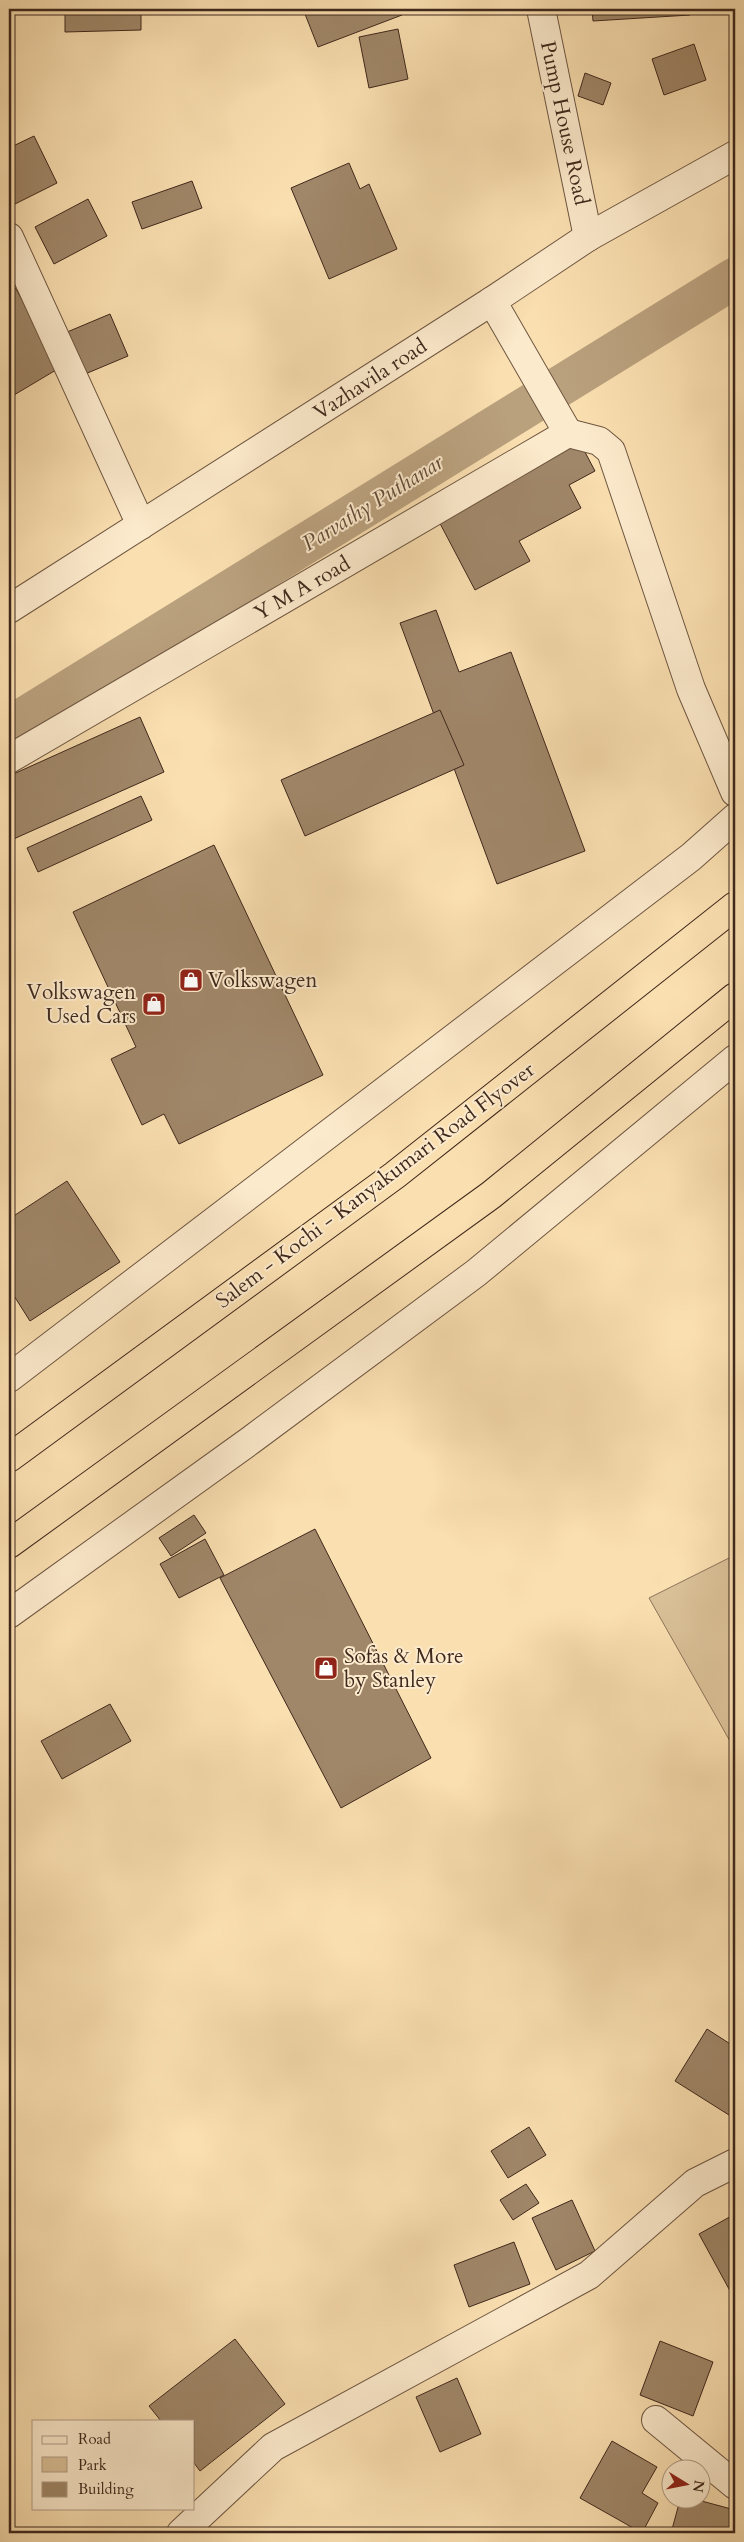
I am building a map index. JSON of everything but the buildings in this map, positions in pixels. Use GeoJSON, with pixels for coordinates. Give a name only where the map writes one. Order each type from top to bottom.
{"type":"FeatureCollection","features":[{"type":"Feature","properties":{"kind":"highway","name":"Salem - Kochi - Kanyakumari Road Flyover"},"geometry":{"type":"LineString","coordinates":[[9,1458],[394,1175],[735,906]]}},
{"type":"Feature","properties":{"kind":"highway"},"geometry":{"type":"LineString","coordinates":[[9,1544],[491,1195],[735,997]]}},
{"type":"Feature","properties":{"kind":"street","name":"Pump House Road"},"geometry":{"type":"LineString","coordinates":[[541,9],[588,237]]}},
{"type":"Feature","properties":{"kind":"street","name":"Vazhavila road"},"geometry":{"type":"LineString","coordinates":[[9,609],[492,301],[588,237],[735,155]]}},
{"type":"Feature","properties":{"kind":"street"},"geometry":{"type":"LineString","coordinates":[[9,237],[141,525]]}},
{"type":"Feature","properties":{"kind":"street"},"geometry":{"type":"LineString","coordinates":[[492,301],[568,433],[600,441],[611,451],[692,690],[735,792]]}},
{"type":"Feature","properties":{"kind":"street","name":"Y M A road"},"geometry":{"type":"LineString","coordinates":[[9,759],[568,433]]}},
{"type":"Feature","properties":{"kind":"street"},"geometry":{"type":"LineString","coordinates":[[9,1378],[120,1296],[660,881],[735,818]]}},
{"type":"Feature","properties":{"kind":"street"},"geometry":{"type":"LineString","coordinates":[[9,1614],[236,1451],[476,1273],[735,1059]]}},
{"type":"Feature","properties":{"kind":"street"},"geometry":{"type":"LineString","coordinates":[[181,2533],[273,2447],[588,2275],[695,2183],[735,2163]]}},
{"type":"Feature","properties":{"kind":"street"},"geometry":{"type":"LineString","coordinates":[[656,2420],[735,2485]]}},
{"type":"Feature","properties":{"kind":"green space"},"geometry":{"type":"Polygon","coordinates":[[[735,1555],[735,1750],[649,1598],[735,1555]]]}},
{"type":"Feature","properties":{"kind":"waterway","name":"Parvathy Puthanar"},"geometry":{"type":"LineString","coordinates":[[9,727],[735,278]]}},
{"type":"Feature","properties":{"kind":"place","name":"Volkswagen"},"geometry":{"type":"Point","coordinates":[191,980]}},
{"type":"Feature","properties":{"kind":"place","name":"Volkswagen Used Cars"},"geometry":{"type":"Point","coordinates":[154,1004]}},
{"type":"Feature","properties":{"kind":"place","name":"Sofas & More by Stanley"},"geometry":{"type":"Point","coordinates":[326,1668]}}]}
